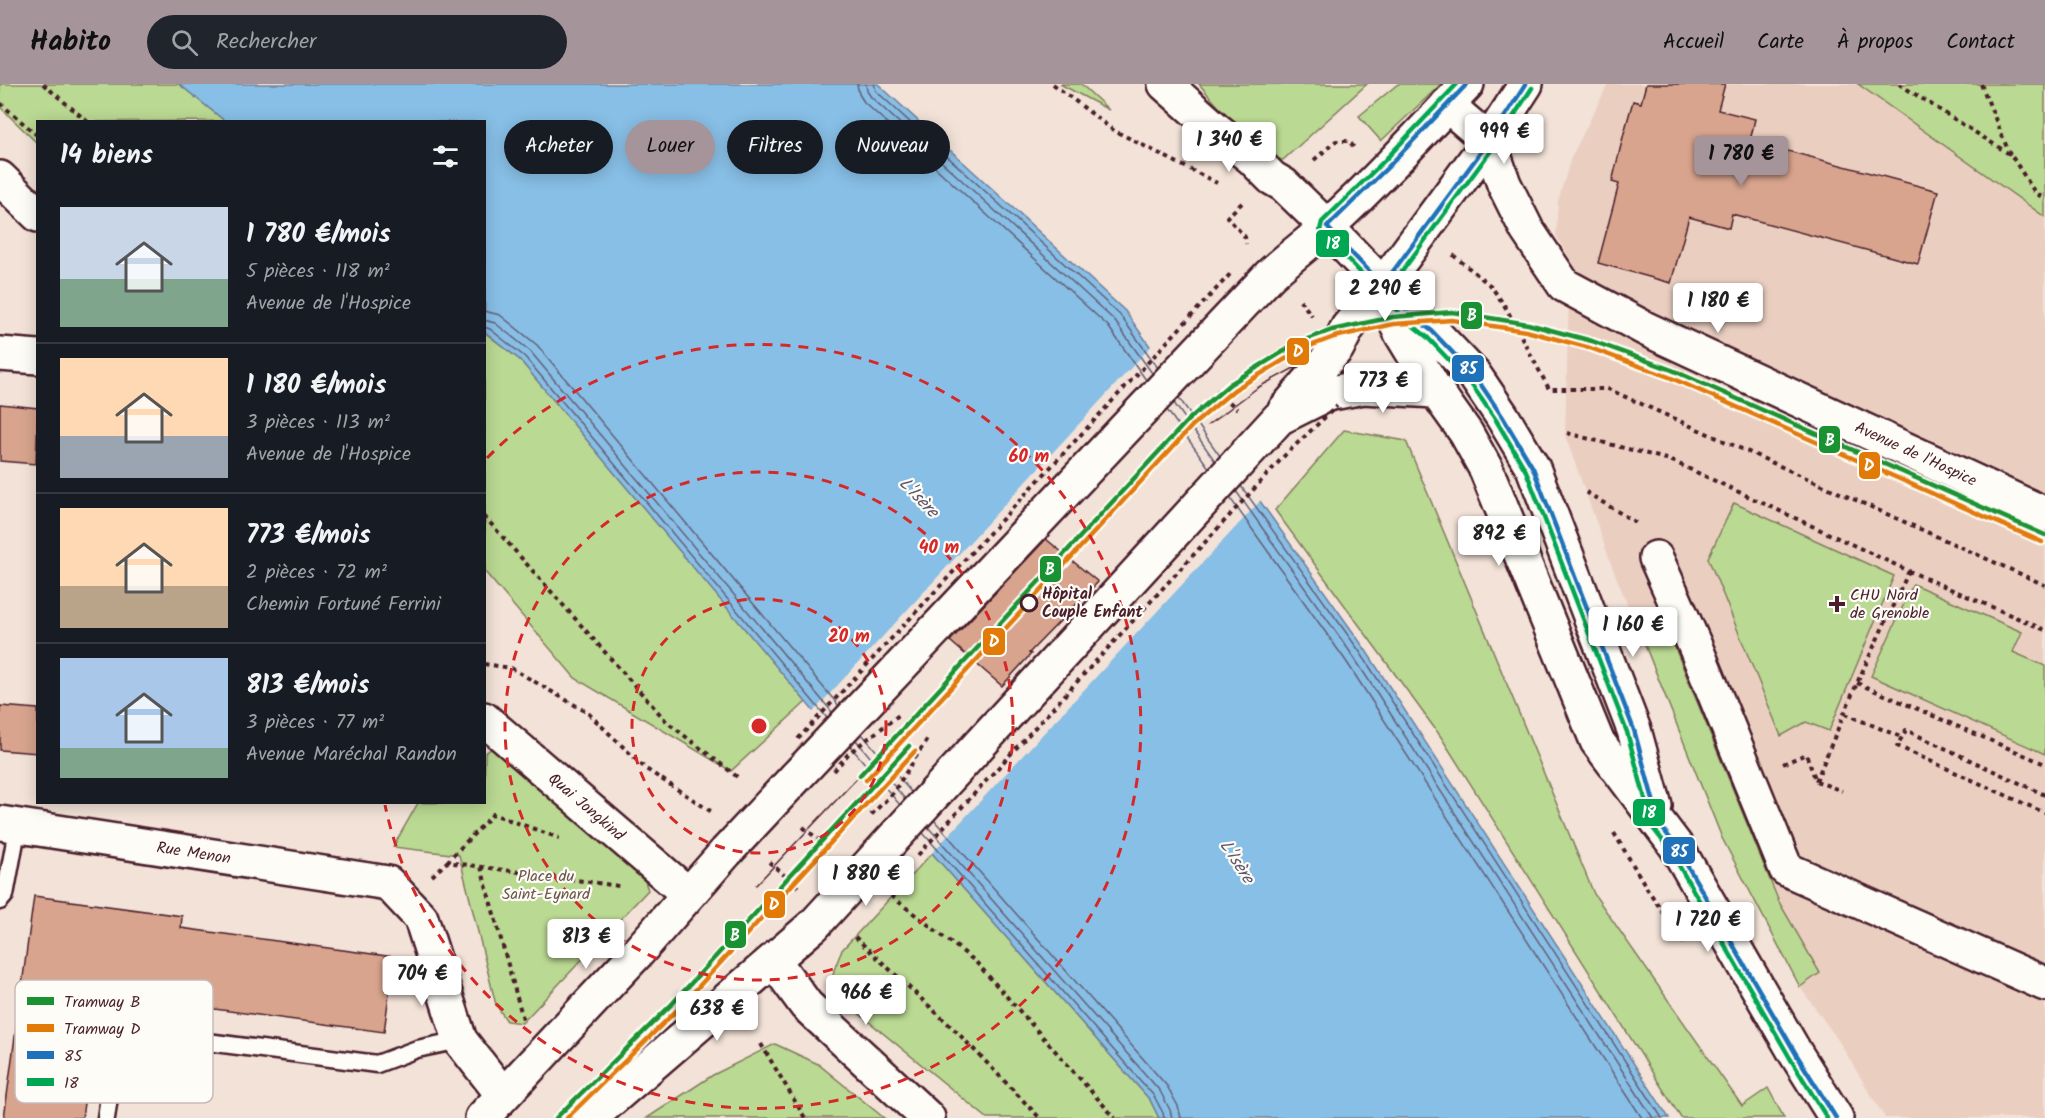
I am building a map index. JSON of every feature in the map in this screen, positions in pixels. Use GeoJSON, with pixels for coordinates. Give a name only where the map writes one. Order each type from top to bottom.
{"type":"FeatureCollection","features":[{"type":"Feature","properties":{"kind":"street"},"geometry":{"type":"LineString","coordinates":[[1166,84],[1272,178],[1284,185],[1327,227],[1411,315],[1432,331],[1475,376],[1502,416],[1533,468],[1634,730],[1660,825]]}},
{"type":"Feature","properties":{"kind":"street"},"geometry":{"type":"LineString","coordinates":[[1326,391],[1337,348],[1348,327],[1383,285],[1490,141],[1526,84]]}},
{"type":"Feature","properties":{"kind":"street"},"geometry":{"type":"LineString","coordinates":[[397,892],[421,918],[460,1040],[492,1106],[638,952],[726,852],[989,572],[1242,284],[1269,276],[1327,227],[1457,95],[1490,141]]}},
{"type":"Feature","properties":{"kind":"street","name":"Avenue de l'Hospice"},"geometry":{"type":"LineString","coordinates":[[1490,141],[1504,184],[1527,230],[1564,285],[1646,329],[2045,514]]}},
{"type":"Feature","properties":{"kind":"street"},"geometry":{"type":"LineString","coordinates":[[0,178],[36,213]]}},
{"type":"Feature","properties":{"kind":"street"},"geometry":{"type":"LineString","coordinates":[[1383,285],[1398,326],[1436,391],[1466,433],[1486,469],[1597,741],[1676,846],[1790,1044],[1836,1118]]}},
{"type":"Feature","properties":{"kind":"street"},"geometry":{"type":"LineString","coordinates":[[0,354],[36,357]]}},
{"type":"Feature","properties":{"kind":"street"},"geometry":{"type":"LineString","coordinates":[[590,1118],[814,925],[1279,418],[1326,391],[1363,387],[1436,391]]}},
{"type":"Feature","properties":{"kind":"street"},"geometry":{"type":"LineString","coordinates":[[1656,558],[1695,646],[1786,869],[2045,984]]}},
{"type":"Feature","properties":{"kind":"street","name":"Quai Jongkind"},"geometry":{"type":"LineString","coordinates":[[486,721],[688,894]]}},
{"type":"Feature","properties":{"kind":"street","name":"Rue Menon"},"geometry":{"type":"LineString","coordinates":[[9,824],[397,892]]}},
{"type":"Feature","properties":{"kind":"street"},"geometry":{"type":"LineString","coordinates":[[774,961],[806,1005],[928,1118]]}},
{"type":"Feature","properties":{"kind":"lane"},"geometry":{"type":"LineString","coordinates":[[0,901],[5,895],[9,824]]}},
{"type":"Feature","properties":{"kind":"lane"},"geometry":{"type":"LineString","coordinates":[[213,1043],[377,1064],[417,1049],[460,1040]]}},
{"type":"Feature","properties":{"kind":"lane"},"geometry":{"type":"LineString","coordinates":[[106,1118],[108,1103]]}},
{"type":"Feature","properties":{"kind":"path"},"geometry":{"type":"LineString","coordinates":[[44,84],[86,120]]}},
{"type":"Feature","properties":{"kind":"path"},"geometry":{"type":"LineString","coordinates":[[1053,84],[1113,130],[1223,186]]}},
{"type":"Feature","properties":{"kind":"path"},"geometry":{"type":"LineString","coordinates":[[1899,84],[2011,155]]}},
{"type":"Feature","properties":{"kind":"path"},"geometry":{"type":"LineString","coordinates":[[1981,84],[2011,155],[2034,192],[2045,200]]}},
{"type":"Feature","properties":{"kind":"path"},"geometry":{"type":"LineString","coordinates":[[0,103],[36,134]]}},
{"type":"Feature","properties":{"kind":"path"},"geometry":{"type":"LineString","coordinates":[[1246,248],[1245,237],[1227,217],[1247,198]]}},
{"type":"Feature","properties":{"kind":"path"},"geometry":{"type":"LineString","coordinates":[[793,745],[1242,284],[1240,265]]}},
{"type":"Feature","properties":{"kind":"path"},"geometry":{"type":"LineString","coordinates":[[1549,389],[1608,389],[2045,585]]}},
{"type":"Feature","properties":{"kind":"path"},"geometry":{"type":"LineString","coordinates":[[1216,390],[1242,414]]}},
{"type":"Feature","properties":{"kind":"path"},"geometry":{"type":"LineString","coordinates":[[915,858],[1286,454],[1326,391]]}},
{"type":"Feature","properties":{"kind":"path"},"geometry":{"type":"LineString","coordinates":[[1567,433],[1670,460],[1909,571],[2045,630]]}},
{"type":"Feature","properties":{"kind":"path"},"geometry":{"type":"LineString","coordinates":[[1582,490],[1640,526],[1656,558]]}},
{"type":"Feature","properties":{"kind":"path"},"geometry":{"type":"LineString","coordinates":[[1816,781],[1857,683],[1909,571]]}},
{"type":"Feature","properties":{"kind":"path"},"geometry":{"type":"LineString","coordinates":[[486,664],[511,668],[587,712],[646,769],[715,815]]}},
{"type":"Feature","properties":{"kind":"path"},"geometry":{"type":"LineString","coordinates":[[1857,683],[2045,764]]}},
{"type":"Feature","properties":{"kind":"path"},"geometry":{"type":"LineString","coordinates":[[1845,714],[1901,737]]}},
{"type":"Feature","properties":{"kind":"path"},"geometry":{"type":"LineString","coordinates":[[2045,795],[1906,730],[1897,746],[2045,813]]}},
{"type":"Feature","properties":{"kind":"path"},"geometry":{"type":"LineString","coordinates":[[1777,767],[1806,754],[1816,781],[1842,791]]}},
{"type":"Feature","properties":{"kind":"path"},"geometry":{"type":"LineString","coordinates":[[397,892],[447,862],[493,814],[568,841]]}},
{"type":"Feature","properties":{"kind":"path"},"geometry":{"type":"LineString","coordinates":[[767,860],[802,891]]}},
{"type":"Feature","properties":{"kind":"path"},"geometry":{"type":"LineString","coordinates":[[447,862],[627,888],[619,880]]}},
{"type":"Feature","properties":{"kind":"path"},"geometry":{"type":"LineString","coordinates":[[481,867],[526,1030]]}},
{"type":"Feature","properties":{"kind":"path"},"geometry":{"type":"LineString","coordinates":[[854,936],[958,1033],[1040,1118]]}},
{"type":"Feature","properties":{"kind":"path"},"geometry":{"type":"LineString","coordinates":[[761,1044],[806,1118]]}},
{"type":"Feature","properties":{"kind":"shaded area","name":"CHU Nord de Grenoble"},"geometry":{"type":"Polygon","coordinates":[[[1608,84],[1858,84],[2045,217],[2045,1118],[1885,1118],[1838,1040],[1800,987],[1722,838],[1613,569],[1565,435],[1570,259],[1556,235],[1558,201],[1571,158],[1608,84]]]}},
{"type":"Feature","properties":{"kind":"green space"},"geometry":{"type":"Polygon","coordinates":[[[0,84],[179,84],[224,120],[36,120],[36,142],[0,107],[0,84]]]}},
{"type":"Feature","properties":{"kind":"green space"},"geometry":{"type":"Polygon","coordinates":[[[1060,84],[1081,84],[1109,110],[1060,84]]]}},
{"type":"Feature","properties":{"kind":"green space"},"geometry":{"type":"Polygon","coordinates":[[[1199,84],[1367,84],[1283,160],[1260,155],[1199,84]]]}},
{"type":"Feature","properties":{"kind":"green space"},"geometry":{"type":"Polygon","coordinates":[[[1398,84],[1441,84],[1381,141],[1359,116],[1398,84]]]}},
{"type":"Feature","properties":{"kind":"green space"},"geometry":{"type":"Polygon","coordinates":[[[1858,84],[2045,84],[2045,217],[1858,84]]]}},
{"type":"Feature","properties":{"kind":"green space"},"geometry":{"type":"Polygon","coordinates":[[[486,334],[520,360],[806,702],[731,771],[575,678],[486,573],[486,334]]]}},
{"type":"Feature","properties":{"kind":"green space"},"geometry":{"type":"Polygon","coordinates":[[[1344,430],[1406,441],[1594,894],[1742,1106],[1768,1088],[1784,1118],[1681,1118],[1441,737],[1275,510],[1344,430]]]}},
{"type":"Feature","properties":{"kind":"green space"},"geometry":{"type":"Polygon","coordinates":[[[1734,503],[1894,576],[1829,731],[1806,722],[1781,736],[1708,558],[1734,503]]]}},
{"type":"Feature","properties":{"kind":"green space"},"geometry":{"type":"Polygon","coordinates":[[[1913,584],[2022,632],[2013,652],[2045,666],[2045,754],[1871,676],[1913,584]]]}},
{"type":"Feature","properties":{"kind":"green space"},"geometry":{"type":"Polygon","coordinates":[[[1666,626],[1779,902],[1820,973],[1800,987],[1722,838],[1643,640],[1666,626]]]}},
{"type":"Feature","properties":{"kind":"green space","name":"Place du Saint-Eynard"},"geometry":{"type":"Polygon","coordinates":[[[497,745],[637,859],[648,890],[522,1023],[507,1021],[496,1005],[459,855],[393,847],[417,804],[486,804],[486,752],[497,745]]]}},
{"type":"Feature","properties":{"kind":"green space"},"geometry":{"type":"Polygon","coordinates":[[[932,853],[1150,1100],[1159,1118],[987,1118],[830,990],[834,970],[842,950],[932,853]]]}},
{"type":"Feature","properties":{"kind":"green space"},"geometry":{"type":"Polygon","coordinates":[[[775,1044],[818,1064],[884,1118],[647,1118],[713,1075],[775,1044]]]}},
{"type":"Feature","properties":{"kind":"water","name":"L'Isère"},"geometry":{"type":"Polygon","coordinates":[[[179,84],[878,84],[917,120],[835,120],[835,174],[950,174],[950,150],[1125,311],[1365,649],[1669,1118],[1159,1118],[1150,1100],[932,853],[520,360],[486,333],[486,120],[224,120],[179,84]]]}},
{"type":"Feature","properties":{"kind":"pier"},"geometry":{"type":"Polygon","coordinates":[[[1152,345],[1262,499],[930,855],[812,713],[1152,345]]]}},
{"type":"Feature","properties":{"kind":"building"},"geometry":{"type":"Polygon","coordinates":[[[1646,84],[1725,84],[1718,110],[1755,119],[1750,141],[1938,191],[1918,264],[1732,214],[1729,228],[1689,217],[1671,283],[1598,263],[1619,184],[1612,182],[1624,133],[1633,101],[1641,103],[1646,84]]]}},
{"type":"Feature","properties":{"kind":"building"},"geometry":{"type":"Polygon","coordinates":[[[0,404],[36,408],[36,464],[0,461],[0,404]]]}},
{"type":"Feature","properties":{"kind":"building"},"geometry":{"type":"Polygon","coordinates":[[[1046,539],[1098,582],[1029,653],[1031,654],[1002,686],[950,641],[1046,539]]]}},
{"type":"Feature","properties":{"kind":"building"},"geometry":{"type":"Polygon","coordinates":[[[0,706],[36,709],[36,753],[0,750],[0,706]]]}},
{"type":"Feature","properties":{"kind":"building"},"geometry":{"type":"Polygon","coordinates":[[[34,896],[182,916],[181,928],[394,957],[384,1032],[213,1009],[213,980],[23,980],[34,896]]]}},
{"type":"Feature","properties":{"kind":"building"},"geometry":{"type":"Polygon","coordinates":[[[15,1037],[15,1103],[84,1103],[82,1118],[4,1118],[15,1037]]]}},
{"type":"Feature","properties":{"kind":"tram line","name":"B"},"geometry":{"type":"LineString","coordinates":[[860,775],[1188,420],[1230,384],[1299,342],[1332,330],[1393,317],[1452,312],[1528,324],[1592,341],[1672,370],[2045,535]]}},
{"type":"Feature","properties":{"kind":"tram line","name":"D"},"geometry":{"type":"LineString","coordinates":[[866,780],[1193,425],[1234,390],[1302,349],[1334,337],[1394,324],[1452,320],[1526,331],[1590,348],[1669,377],[2042,542]]}},
{"type":"Feature","properties":{"kind":"tram line"},"geometry":{"type":"LineString","coordinates":[[1208,425],[1257,388],[1309,360]]}},
{"type":"Feature","properties":{"kind":"tram line","name":"B"},"geometry":{"type":"LineString","coordinates":[[556,1118],[672,1004],[909,746]]}},
{"type":"Feature","properties":{"kind":"tram line","name":"D"},"geometry":{"type":"LineString","coordinates":[[567,1118],[678,1009],[915,751]]}},
{"type":"Feature","properties":{"kind":"tram line"},"geometry":{"type":"LineString","coordinates":[[756,885],[860,775]]}},
{"type":"Feature","properties":{"kind":"transit line","name":"18"},"geometry":{"type":"LineString","coordinates":[[1457,84],[1322,222],[1320,230],[1406,320],[1427,337],[1469,381],[1496,420],[1526,471],[1627,732],[1653,828],[1670,850],[1827,1118]]}},
{"type":"Feature","properties":{"kind":"transit line","name":"85"},"geometry":{"type":"LineString","coordinates":[[1467,84],[1327,227],[1411,315],[1432,331],[1475,376],[1533,468],[1634,730],[1660,825],[1676,846],[1796,1054],[1836,1118]]}},
{"type":"Feature","properties":{"kind":"transit line","name":"85"},"geometry":{"type":"LineString","coordinates":[[1383,285],[1489,141],[1526,84]]}},
{"type":"Feature","properties":{"kind":"transit line","name":"18"},"geometry":{"type":"LineString","coordinates":[[1389,289],[1495,145],[1532,88]]}},
{"type":"Feature","properties":{"kind":"place","name":"Hôpital Couple Enfant"},"geometry":{"type":"Point","coordinates":[1029,603]}},
{"type":"Feature","properties":{"kind":"place","name":"CHU Nord de Grenoble"},"geometry":{"type":"Point","coordinates":[1837,604]}}]}
